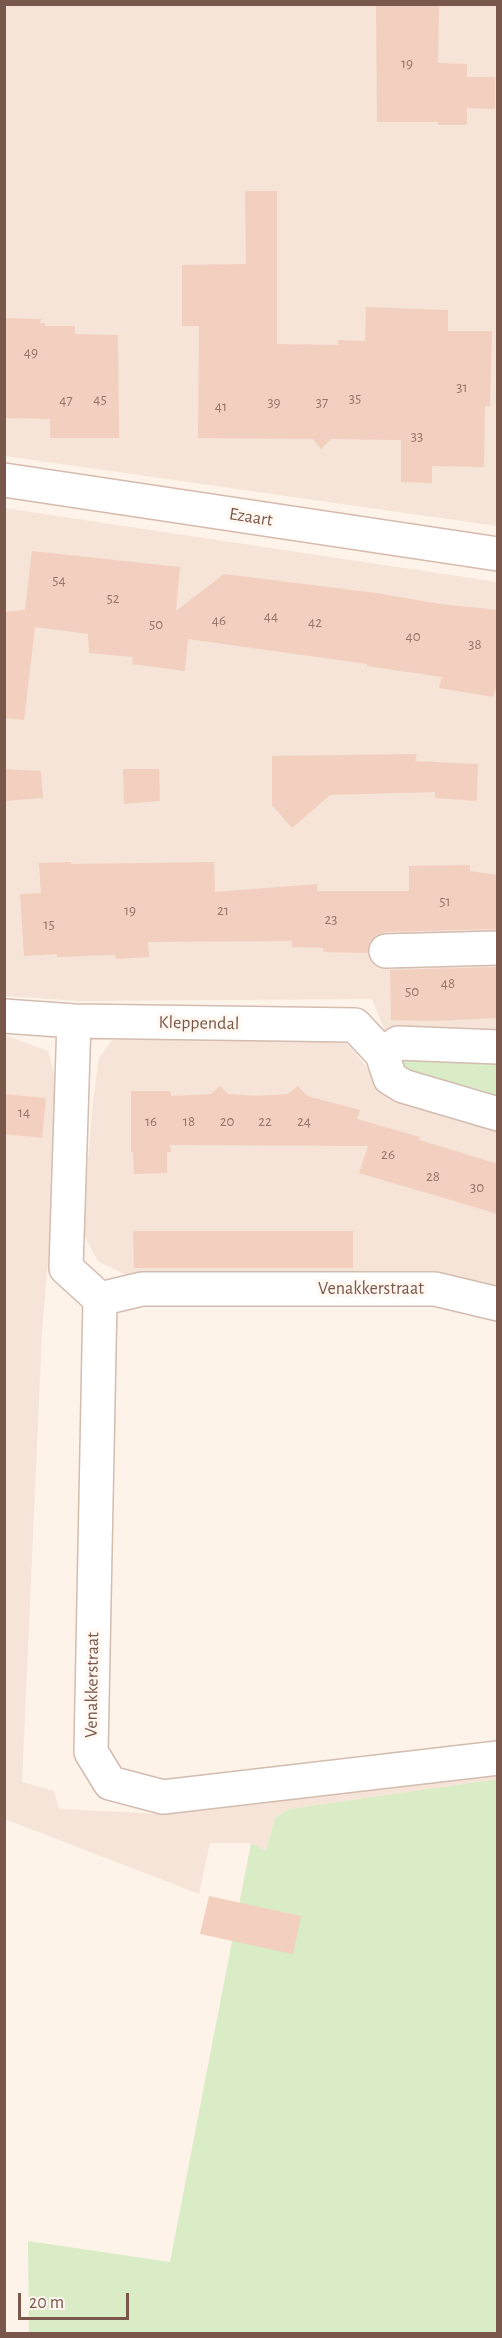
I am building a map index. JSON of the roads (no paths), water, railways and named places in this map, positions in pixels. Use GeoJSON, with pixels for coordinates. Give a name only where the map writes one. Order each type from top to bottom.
{"type":"FeatureCollection","features":[{"type":"Feature","properties":{"kind":"street","name":"Ezaart"},"geometry":{"type":"LineString","coordinates":[[4,480],[498,554]]}},
{"type":"Feature","properties":{"kind":"street"},"geometry":{"type":"LineString","coordinates":[[386,951],[498,948]]}},
{"type":"Feature","properties":{"kind":"street","name":"Kleppendal"},"geometry":{"type":"LineString","coordinates":[[4,1016],[74,1021],[355,1025],[382,1054],[390,1078],[403,1086],[498,1114]]}},
{"type":"Feature","properties":{"kind":"street"},"geometry":{"type":"LineString","coordinates":[[74,1021],[66,1268],[100,1299]]}},
{"type":"Feature","properties":{"kind":"street"},"geometry":{"type":"LineString","coordinates":[[382,1054],[398,1043],[498,1047]]}},
{"type":"Feature","properties":{"kind":"street","name":"Venakkerstraat"},"geometry":{"type":"LineString","coordinates":[[498,1304],[435,1289],[142,1289],[100,1299],[91,1752],[110,1783],[163,1797],[498,1758]]}}]}
